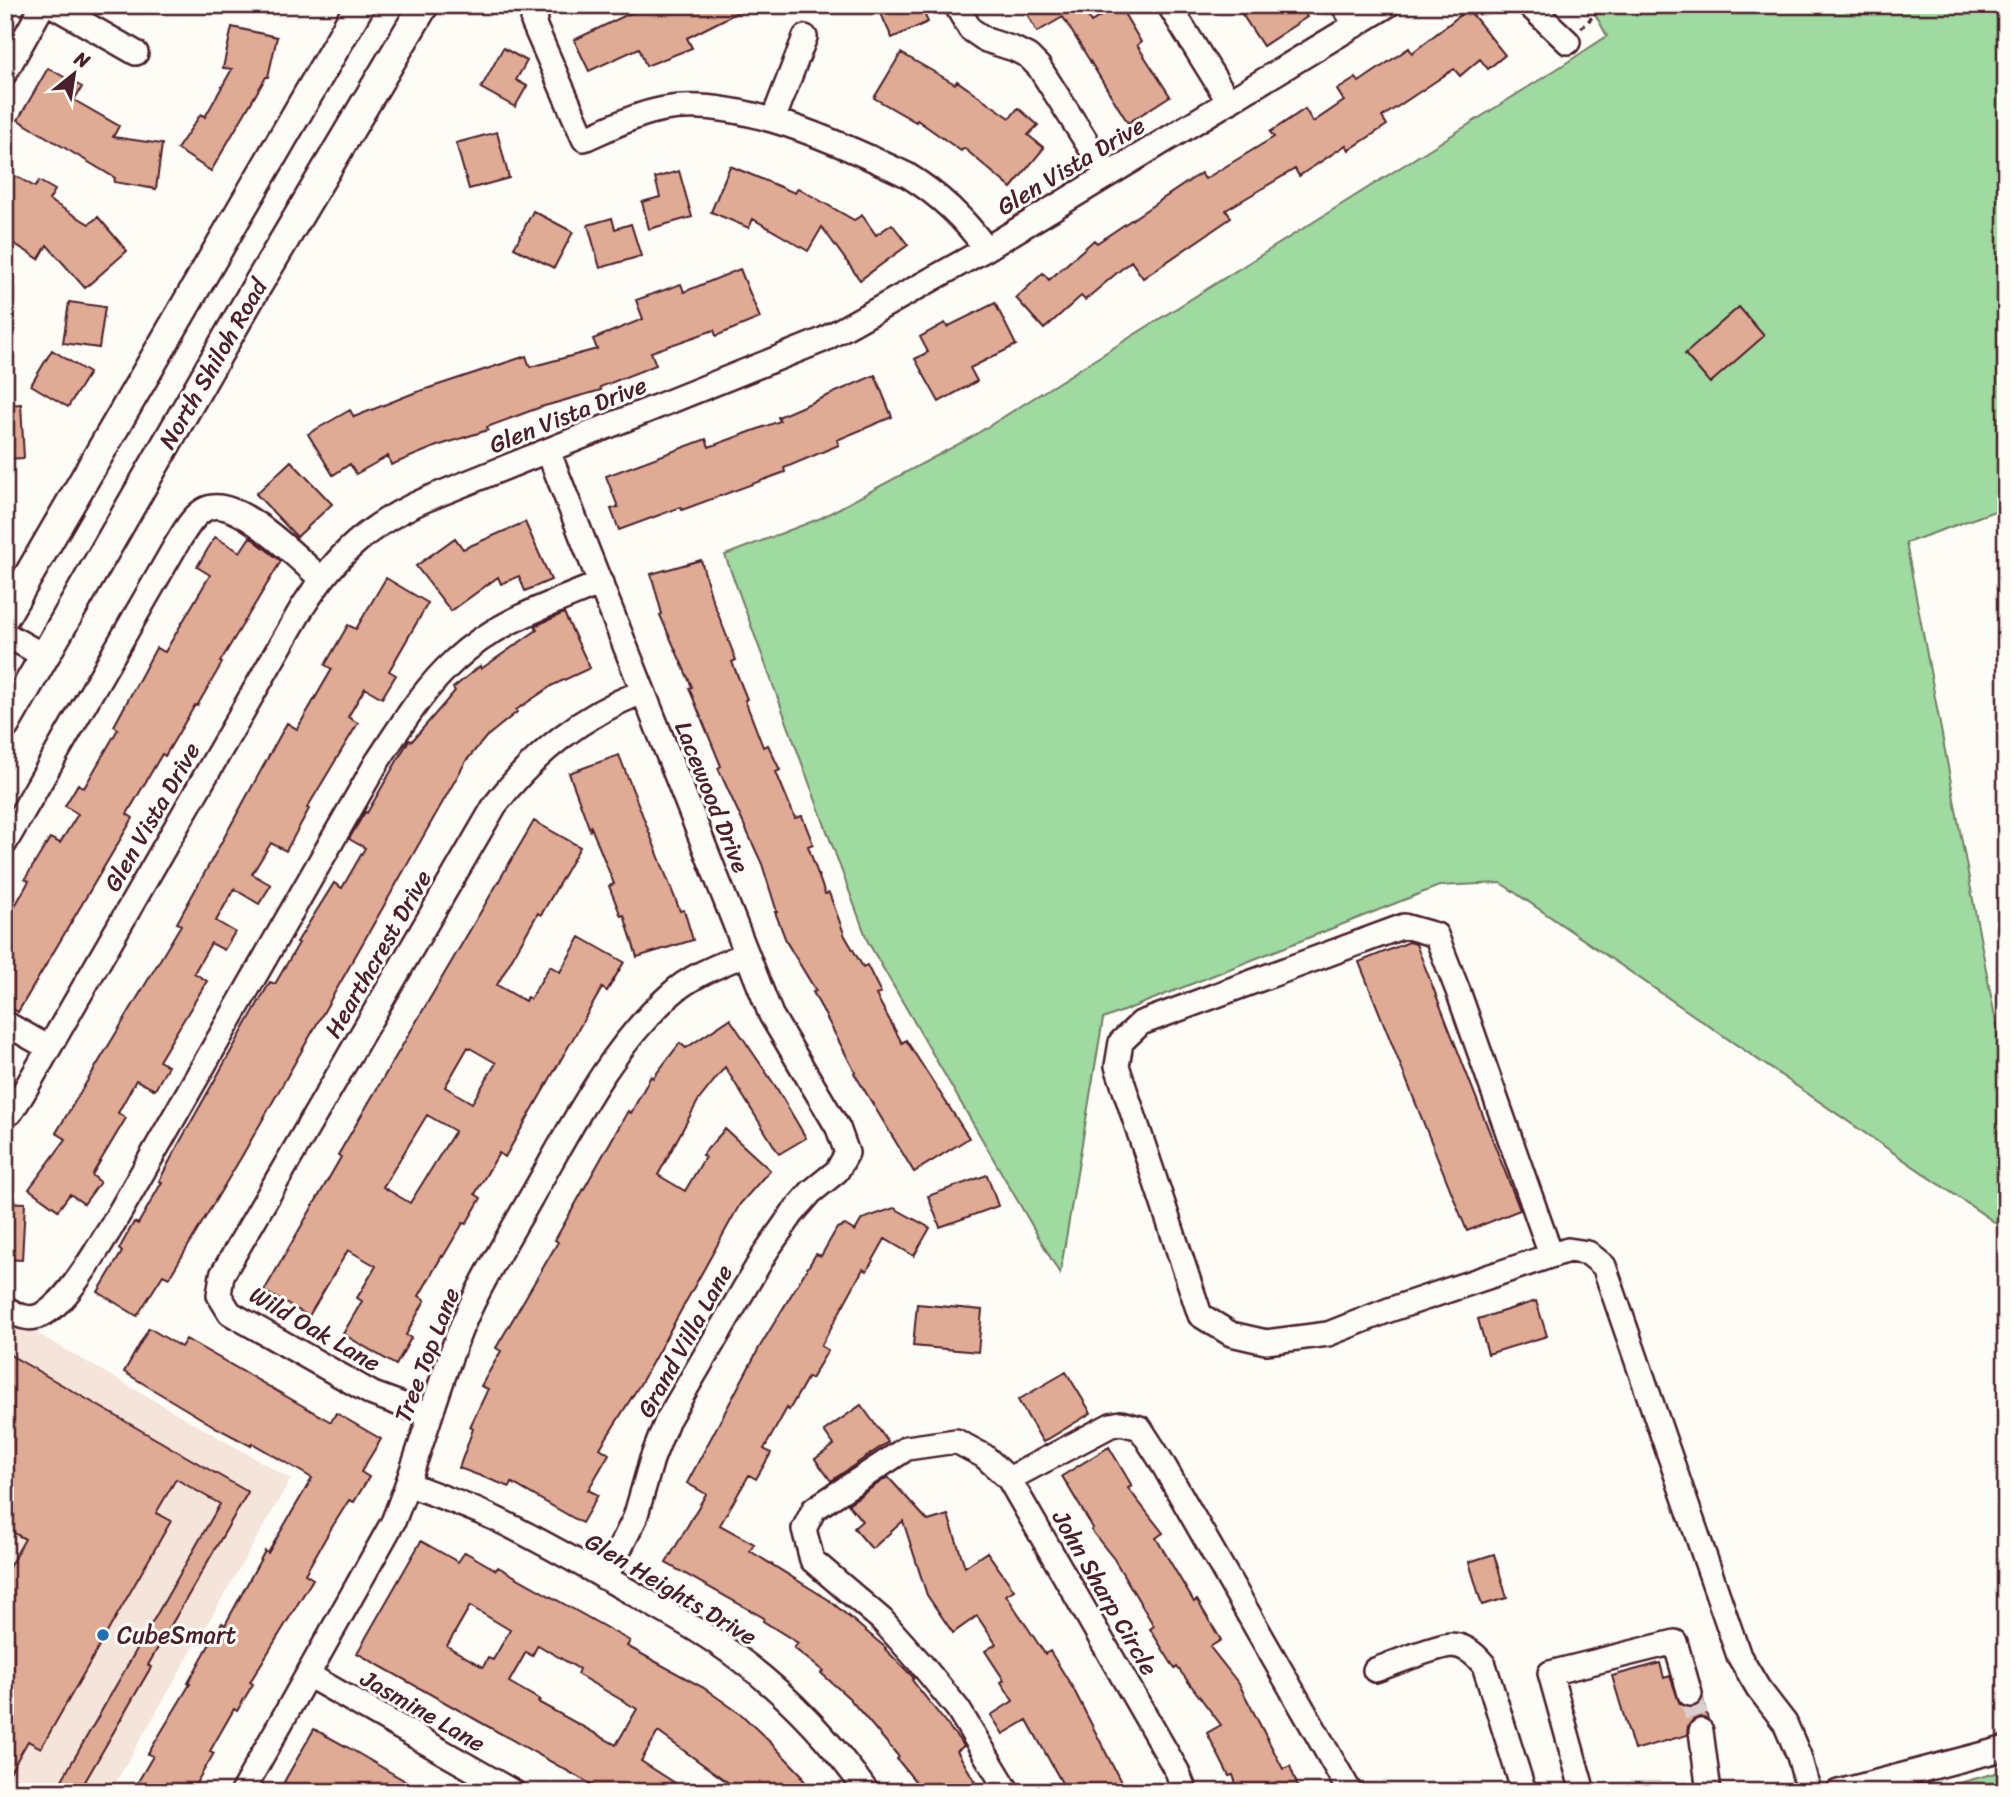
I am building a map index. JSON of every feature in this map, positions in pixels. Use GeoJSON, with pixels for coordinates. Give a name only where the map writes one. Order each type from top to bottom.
{"type":"FeatureCollection","features":[{"type":"Feature","properties":{"kind":"main road"},"geometry":{"type":"LineString","coordinates":[[5,616],[360,5]]}},
{"type":"Feature","properties":{"kind":"main road","name":"North Shiloh Road"},"geometry":{"type":"LineString","coordinates":[[5,725],[254,291],[424,5]]}},
{"type":"Feature","properties":{"kind":"street"},"geometry":{"type":"LineString","coordinates":[[5,73],[44,5]]}},
{"type":"Feature","properties":{"kind":"street"},"geometry":{"type":"LineString","coordinates":[[52,5],[136,53]]}},
{"type":"Feature","properties":{"kind":"street"},"geometry":{"type":"LineString","coordinates":[[540,5],[533,22],[584,139],[639,116],[663,109],[692,106],[725,109],[773,120],[907,175],[922,184],[967,222],[986,249]]}},
{"type":"Feature","properties":{"kind":"street"},"geometry":{"type":"LineString","coordinates":[[956,5],[970,29],[986,40],[1028,56],[1039,67],[1107,174]]}},
{"type":"Feature","properties":{"kind":"street"},"geometry":{"type":"LineString","coordinates":[[1170,5],[1228,102]]}},
{"type":"Feature","properties":{"kind":"street"},"geometry":{"type":"LineString","coordinates":[[1343,5],[1356,25]]}},
{"type":"Feature","properties":{"kind":"street","name":"Glen Vista Drive"},"geometry":{"type":"LineString","coordinates":[[5,1116],[17,1104],[321,579],[352,544],[397,512],[823,340],[986,249],[1388,5]]}},
{"type":"Feature","properties":{"kind":"street"},"geometry":{"type":"LineString","coordinates":[[1529,5],[1568,42]]}},
{"type":"Feature","properties":{"kind":"street"},"geometry":{"type":"LineString","coordinates":[[773,120],[806,37]]}},
{"type":"Feature","properties":{"kind":"street","name":"Lacewood Drive"},"geometry":{"type":"LineString","coordinates":[[548,452],[771,1015],[838,1128],[846,1153]]}},
{"type":"Feature","properties":{"kind":"street"},"geometry":{"type":"LineString","coordinates":[[5,843],[176,545],[190,523],[206,509],[221,506],[243,514],[321,579]]}},
{"type":"Feature","properties":{"kind":"street"},"geometry":{"type":"LineString","coordinates":[[5,1308],[27,1318],[39,1316],[62,1302],[109,1231],[377,762],[424,694],[456,659],[477,642],[514,620],[601,583]]}},
{"type":"Feature","properties":{"kind":"street"},"geometry":{"type":"LineString","coordinates":[[5,634],[44,656]]}},
{"type":"Feature","properties":{"kind":"street","name":"Hearthcrest Drive"},"geometry":{"type":"LineString","coordinates":[[219,1296],[222,1275],[495,805],[520,773],[544,751],[595,714],[642,692]]}},
{"type":"Feature","properties":{"kind":"street"},"geometry":{"type":"LineString","coordinates":[[1551,1255],[1436,935],[1404,926],[1141,1023],[1121,1042],[1117,1066],[1200,1315],[1231,1334],[1266,1342],[1328,1334],[1389,1310],[1568,1250],[1588,1253],[1604,1266],[1740,1656],[1758,1688],[1785,1723],[1799,1756],[1809,1792]]}},
{"type":"Feature","properties":{"kind":"street","name":"Tree Top Lane"},"geometry":{"type":"LineString","coordinates":[[242,1792],[379,1549],[408,1484],[463,1322],[564,1140],[618,1051],[646,1018],[674,991],[704,972],[746,954]]}},
{"type":"Feature","properties":{"kind":"street"},"geometry":{"type":"LineString","coordinates":[[5,1023],[49,1048]]}},
{"type":"Feature","properties":{"kind":"street","name":"Grand Villa Lane"},"geometry":{"type":"LineString","coordinates":[[605,1578],[635,1518],[652,1459],[667,1421],[767,1250],[811,1192],[837,1171],[846,1153]]}},
{"type":"Feature","properties":{"kind":"street","name":"Wild Oak Lane"},"geometry":{"type":"LineString","coordinates":[[219,1296],[230,1313],[347,1380],[398,1405],[430,1415]]}},
{"type":"Feature","properties":{"kind":"street"},"geometry":{"type":"LineString","coordinates":[[1009,1479],[1111,1425],[1121,1423],[1140,1428],[1209,1543],[1350,1792]]}},
{"type":"Feature","properties":{"kind":"street","name":"John Sharp Circle"},"geometry":{"type":"LineString","coordinates":[[1008,1792],[958,1709],[922,1665],[882,1620],[812,1560],[804,1529],[814,1509],[907,1448],[956,1441],[984,1456],[1009,1479],[1177,1771],[1185,1792]]}},
{"type":"Feature","properties":{"kind":"street","name":"Glen Heights Drive"},"geometry":{"type":"LineString","coordinates":[[408,1484],[496,1519],[698,1631],[737,1657],[807,1717],[867,1792]]}},
{"type":"Feature","properties":{"kind":"street"},"geometry":{"type":"LineString","coordinates":[[1583,1792],[1550,1673],[1675,1642],[1690,1694]]}},
{"type":"Feature","properties":{"kind":"street"},"geometry":{"type":"LineString","coordinates":[[1375,1670],[1449,1645],[1469,1651],[1478,1658],[1484,1665],[1524,1792]]}},
{"type":"Feature","properties":{"kind":"street","name":"Jasmine Lane"},"geometry":{"type":"LineString","coordinates":[[308,1675],[513,1792]]}},
{"type":"Feature","properties":{"kind":"street"},"geometry":{"type":"LineString","coordinates":[[1701,1731],[1709,1792]]}},
{"type":"Feature","properties":{"kind":"street"},"geometry":{"type":"LineString","coordinates":[[1838,1792],[2006,1748]]}},
{"type":"Feature","properties":{"kind":"path"},"geometry":{"type":"LineString","coordinates":[[1568,42],[1605,5]]}},
{"type":"Feature","properties":{"kind":"path"},"geometry":{"type":"LineString","coordinates":[[1724,5],[1735,10],[1760,5]]}},
{"type":"Feature","properties":{"kind":"shaded area","name":"CubeSmart"},"geometry":{"type":"Polygon","coordinates":[[[5,1315],[291,1479],[110,1792],[5,1792],[5,1315]]]}},
{"type":"Feature","properties":{"kind":"green space"},"geometry":{"type":"Polygon","coordinates":[[[1590,5],[2006,5],[2006,507],[1906,543],[2006,1076],[2006,1230],[1501,883],[1439,886],[1103,1019],[1060,1274],[868,942],[725,555],[821,518],[970,438],[1560,67],[1607,36],[1590,5]]]}},
{"type":"Feature","properties":{"kind":"green space"},"geometry":{"type":"Polygon","coordinates":[[[2006,1770],[2006,1792],[1927,1792],[2006,1770]]]}},
{"type":"Feature","properties":{"kind":"building"},"geometry":{"type":"Polygon","coordinates":[[[636,5],[752,5],[687,38],[692,48],[646,66],[639,48],[589,71],[574,40],[637,10],[636,5]]]}},
{"type":"Feature","properties":{"kind":"building"},"geometry":{"type":"Polygon","coordinates":[[[877,5],[920,5],[928,22],[892,38],[877,5]]]}},
{"type":"Feature","properties":{"kind":"building"},"geometry":{"type":"Polygon","coordinates":[[[1022,5],[1085,5],[1083,6],[1091,22],[1119,5],[1141,42],[1137,45],[1170,96],[1128,123],[1063,17],[1037,32],[1022,5]]]}},
{"type":"Feature","properties":{"kind":"building"},"geometry":{"type":"Polygon","coordinates":[[[1236,5],[1299,5],[1307,17],[1263,46],[1236,5]]]}},
{"type":"Feature","properties":{"kind":"building"},"geometry":{"type":"Polygon","coordinates":[[[1468,9],[1505,55],[1488,69],[1480,59],[1460,76],[1454,69],[1382,117],[1387,125],[1349,150],[1346,145],[1299,176],[1295,169],[1226,210],[1231,218],[1143,278],[1131,261],[1085,300],[1081,296],[1044,329],[1016,298],[1043,273],[1049,280],[1094,240],[1097,243],[1201,173],[1205,179],[1274,137],[1270,132],[1305,109],[1313,122],[1344,101],[1337,90],[1356,78],[1359,82],[1409,48],[1412,53],[1468,9]]]}},
{"type":"Feature","properties":{"kind":"building"},"geometry":{"type":"Polygon","coordinates":[[[232,27],[277,37],[268,77],[211,171],[177,149],[201,114],[205,117],[232,69],[223,68],[232,27]]]}},
{"type":"Feature","properties":{"kind":"building"},"geometry":{"type":"Polygon","coordinates":[[[503,48],[527,61],[516,80],[527,86],[515,107],[481,88],[503,48]]]}},
{"type":"Feature","properties":{"kind":"building"},"geometry":{"type":"Polygon","coordinates":[[[901,53],[955,84],[957,81],[1010,118],[1018,108],[1038,125],[1028,135],[1044,148],[1011,188],[964,148],[961,151],[917,120],[916,122],[874,98],[901,53]]]}},
{"type":"Feature","properties":{"kind":"building"},"geometry":{"type":"Polygon","coordinates":[[[48,68],[82,87],[74,100],[119,126],[113,137],[162,144],[156,189],[114,182],[115,178],[18,120],[48,68]]]}},
{"type":"Feature","properties":{"kind":"building"},"geometry":{"type":"Polygon","coordinates":[[[497,132],[509,178],[469,189],[456,143],[497,132]]]}},
{"type":"Feature","properties":{"kind":"building"},"geometry":{"type":"Polygon","coordinates":[[[730,166],[795,193],[798,188],[854,220],[862,215],[876,235],[892,224],[908,245],[860,280],[822,227],[808,251],[753,219],[749,228],[711,212],[730,166]]]}},
{"type":"Feature","properties":{"kind":"building"},"geometry":{"type":"Polygon","coordinates":[[[5,170],[35,187],[39,181],[55,190],[49,200],[89,224],[98,217],[127,251],[85,288],[47,245],[39,259],[5,238],[5,170]]]}},
{"type":"Feature","properties":{"kind":"building"},"geometry":{"type":"Polygon","coordinates":[[[679,171],[692,217],[649,229],[642,202],[660,197],[655,178],[679,171]]]}},
{"type":"Feature","properties":{"kind":"building"},"geometry":{"type":"Polygon","coordinates":[[[533,211],[573,232],[554,268],[514,248],[533,211]]]}},
{"type":"Feature","properties":{"kind":"building"},"geometry":{"type":"Polygon","coordinates":[[[612,218],[615,229],[631,224],[641,256],[600,268],[588,225],[612,218]]]}},
{"type":"Feature","properties":{"kind":"building"},"geometry":{"type":"Polygon","coordinates":[[[740,269],[760,318],[716,336],[714,330],[651,352],[656,365],[600,387],[601,390],[541,407],[487,427],[488,430],[437,446],[391,465],[388,456],[356,474],[350,464],[333,475],[308,434],[350,410],[354,417],[414,393],[526,356],[530,367],[597,349],[593,339],[643,319],[636,300],[681,284],[684,292],[740,269]]]}},
{"type":"Feature","properties":{"kind":"building"},"geometry":{"type":"Polygon","coordinates":[[[69,302],[105,307],[99,348],[63,343],[69,302]]]}},
{"type":"Feature","properties":{"kind":"building"},"geometry":{"type":"Polygon","coordinates":[[[995,303],[1016,345],[970,368],[977,381],[939,402],[915,359],[928,352],[920,337],[945,323],[947,327],[995,303]]]}},
{"type":"Feature","properties":{"kind":"building"},"geometry":{"type":"Polygon","coordinates":[[[1739,307],[1764,336],[1710,383],[1685,354],[1739,307]]]}},
{"type":"Feature","properties":{"kind":"building"},"geometry":{"type":"Polygon","coordinates":[[[52,350],[89,373],[68,407],[31,385],[52,350]]]}},
{"type":"Feature","properties":{"kind":"building"},"geometry":{"type":"Polygon","coordinates":[[[875,375],[892,417],[837,440],[839,445],[784,468],[785,472],[619,530],[611,509],[618,507],[606,476],[706,439],[709,447],[780,421],[778,417],[875,375]]]}},
{"type":"Feature","properties":{"kind":"building"},"geometry":{"type":"Polygon","coordinates":[[[21,404],[24,458],[5,459],[5,405],[21,404]]]}},
{"type":"Feature","properties":{"kind":"building"},"geometry":{"type":"Polygon","coordinates":[[[291,461],[332,504],[297,537],[256,494],[291,461]]]}},
{"type":"Feature","properties":{"kind":"building"},"geometry":{"type":"Polygon","coordinates":[[[525,522],[551,580],[525,591],[519,576],[501,584],[498,577],[451,611],[416,566],[455,538],[463,549],[525,522]]]}},
{"type":"Feature","properties":{"kind":"building"},"geometry":{"type":"Polygon","coordinates":[[[215,537],[240,552],[250,537],[281,561],[220,662],[222,663],[197,706],[195,705],[165,756],[162,754],[127,814],[133,818],[18,1012],[5,1004],[5,912],[10,915],[29,881],[25,879],[50,838],[60,843],[78,814],[65,806],[78,784],[84,788],[118,729],[114,726],[156,648],[165,652],[210,575],[197,567],[215,537]]]}},
{"type":"Feature","properties":{"kind":"building"},"geometry":{"type":"Polygon","coordinates":[[[701,560],[711,596],[736,660],[732,662],[747,699],[745,700],[763,747],[768,745],[780,770],[776,772],[795,818],[802,816],[813,844],[808,846],[825,894],[829,893],[845,936],[863,967],[867,965],[881,993],[876,995],[902,1043],[906,1040],[969,1138],[914,1172],[854,1073],[813,992],[816,991],[787,943],[762,864],[718,768],[721,766],[689,688],[692,687],[660,615],[662,614],[651,574],[701,560]]]}},
{"type":"Feature","properties":{"kind":"building"},"geometry":{"type":"Polygon","coordinates":[[[386,578],[428,603],[389,671],[396,675],[382,698],[365,688],[348,717],[358,723],[307,808],[309,809],[286,851],[271,843],[252,874],[271,885],[259,904],[234,889],[216,921],[235,932],[224,950],[211,943],[194,973],[207,981],[159,1061],[168,1066],[155,1090],[136,1080],[118,1113],[126,1118],[92,1175],[100,1182],[84,1204],[70,1194],[58,1210],[29,1189],[66,1139],[56,1133],[181,925],[177,923],[287,723],[297,729],[332,669],[325,665],[348,625],[356,629],[386,578]]]}},
{"type":"Feature","properties":{"kind":"building"},"geometry":{"type":"Polygon","coordinates":[[[564,613],[590,668],[553,685],[516,710],[517,712],[486,737],[466,761],[242,1156],[169,1278],[163,1275],[137,1316],[98,1292],[122,1252],[119,1249],[134,1222],[138,1224],[162,1182],[159,1181],[177,1147],[270,982],[275,984],[299,943],[297,942],[334,883],[342,888],[365,848],[349,839],[409,740],[412,741],[455,691],[453,688],[480,666],[481,669],[537,630],[535,626],[564,613]]]}},
{"type":"Feature","properties":{"kind":"building"},"geometry":{"type":"Polygon","coordinates":[[[619,755],[680,911],[684,910],[693,940],[637,957],[624,915],[621,916],[609,886],[614,884],[569,773],[619,755]]]}},
{"type":"Feature","properties":{"kind":"building"},"geometry":{"type":"Polygon","coordinates":[[[534,821],[580,847],[497,985],[525,1001],[527,997],[530,999],[550,966],[560,972],[580,937],[624,962],[607,991],[602,988],[505,1157],[499,1153],[475,1194],[481,1198],[419,1296],[425,1300],[406,1335],[411,1338],[396,1365],[343,1334],[362,1301],[357,1298],[376,1266],[348,1250],[309,1316],[264,1291],[341,1157],[338,1155],[534,821]],[[468,1047],[445,1087],[472,1103],[496,1063],[468,1047]],[[427,1115],[383,1187],[410,1203],[455,1131],[427,1115]]]}},
{"type":"Feature","properties":{"kind":"building"},"geometry":{"type":"Polygon","coordinates":[[[1409,942],[1416,944],[1520,1210],[1467,1231],[1359,962],[1409,942]]]}},
{"type":"Feature","properties":{"kind":"building"},"geometry":{"type":"Polygon","coordinates":[[[730,1019],[776,1087],[806,1138],[779,1154],[725,1067],[698,1101],[658,1175],[685,1191],[705,1157],[702,1155],[725,1129],[770,1170],[740,1204],[642,1381],[600,1448],[609,1454],[588,1490],[598,1495],[582,1523],[512,1483],[510,1487],[459,1468],[473,1429],[470,1427],[488,1389],[481,1386],[501,1351],[496,1348],[558,1242],[555,1240],[628,1111],[631,1113],[651,1076],[653,1078],[680,1043],[686,1048],[730,1019]]]}},
{"type":"Feature","properties":{"kind":"building"},"geometry":{"type":"Polygon","coordinates":[[[987,1175],[998,1206],[940,1227],[928,1196],[987,1175]]]}},
{"type":"Feature","properties":{"kind":"building"},"geometry":{"type":"Polygon","coordinates":[[[5,1202],[25,1203],[22,1260],[5,1259],[5,1202]]]}},
{"type":"Feature","properties":{"kind":"building"},"geometry":{"type":"Polygon","coordinates":[[[894,1208],[930,1228],[914,1256],[885,1239],[867,1271],[863,1269],[821,1346],[828,1350],[811,1379],[808,1377],[789,1410],[787,1408],[764,1449],[771,1453],[756,1479],[749,1475],[720,1525],[754,1544],[750,1551],[829,1600],[886,1648],[914,1678],[912,1680],[964,1746],[957,1751],[977,1785],[966,1792],[924,1792],[897,1759],[899,1757],[849,1698],[821,1673],[823,1671],[794,1648],[798,1643],[763,1621],[764,1618],[666,1563],[706,1494],[687,1483],[759,1348],[816,1254],[821,1256],[837,1228],[845,1225],[855,1231],[862,1219],[894,1208]]]}},
{"type":"Feature","properties":{"kind":"building"},"geometry":{"type":"Polygon","coordinates":[[[1536,1301],[1547,1336],[1488,1354],[1478,1319],[1536,1301]]]}},
{"type":"Feature","properties":{"kind":"building"},"geometry":{"type":"Polygon","coordinates":[[[917,1304],[982,1310],[978,1352],[913,1346],[917,1304]]]}},
{"type":"Feature","properties":{"kind":"building"},"geometry":{"type":"Polygon","coordinates":[[[149,1328],[181,1347],[186,1339],[331,1422],[336,1413],[381,1439],[361,1472],[369,1477],[354,1502],[349,1500],[305,1574],[313,1579],[250,1682],[253,1684],[237,1711],[234,1709],[210,1751],[214,1753],[191,1792],[132,1792],[153,1756],[148,1754],[190,1684],[188,1683],[208,1647],[222,1623],[225,1625],[265,1551],[268,1553],[312,1478],[252,1443],[251,1446],[217,1428],[124,1372],[149,1328]]]}},
{"type":"Feature","properties":{"kind":"building","name":"CubeSmart"},"geometry":{"type":"Polygon","coordinates":[[[5,1352],[248,1492],[148,1665],[151,1667],[79,1792],[55,1792],[220,1504],[176,1479],[156,1513],[171,1521],[41,1748],[28,1741],[5,1781],[5,1574],[25,1539],[5,1528],[5,1352]]]}},
{"type":"Feature","properties":{"kind":"building"},"geometry":{"type":"Polygon","coordinates":[[[1066,1372],[1091,1413],[1043,1442],[1018,1400],[1066,1372]]]}},
{"type":"Feature","properties":{"kind":"building"},"geometry":{"type":"Polygon","coordinates":[[[861,1405],[888,1442],[831,1481],[815,1459],[834,1445],[824,1431],[861,1405]]]}},
{"type":"Feature","properties":{"kind":"building"},"geometry":{"type":"Polygon","coordinates":[[[1109,1447],[1132,1486],[1128,1488],[1163,1533],[1156,1538],[1194,1602],[1197,1600],[1221,1640],[1210,1647],[1239,1684],[1283,1769],[1290,1766],[1298,1787],[1284,1792],[1239,1792],[1233,1775],[1229,1776],[1207,1733],[1221,1725],[1177,1667],[1175,1669],[1150,1629],[1154,1626],[1114,1559],[1091,1530],[1093,1528],[1062,1476],[1109,1447]]]}},
{"type":"Feature","properties":{"kind":"building"},"geometry":{"type":"Polygon","coordinates":[[[888,1477],[928,1521],[948,1515],[965,1567],[987,1552],[1014,1590],[1006,1595],[1045,1654],[1050,1651],[1074,1690],[1126,1792],[1067,1792],[1027,1720],[1003,1734],[991,1715],[1013,1701],[1001,1682],[1004,1680],[985,1651],[996,1644],[977,1616],[953,1633],[927,1595],[903,1521],[872,1549],[854,1528],[862,1521],[848,1504],[888,1477]]]}},
{"type":"Feature","properties":{"kind":"building"},"geometry":{"type":"Polygon","coordinates":[[[421,1541],[458,1562],[465,1552],[496,1570],[498,1567],[630,1641],[627,1646],[704,1688],[742,1715],[803,1776],[801,1777],[814,1792],[741,1792],[658,1732],[641,1761],[689,1792],[605,1792],[357,1653],[421,1541]],[[470,1606],[447,1646],[483,1667],[488,1658],[493,1660],[510,1630],[470,1606]],[[538,1645],[532,1656],[526,1652],[509,1682],[540,1700],[538,1702],[616,1745],[637,1709],[577,1674],[579,1669],[538,1645]]]}},
{"type":"Feature","properties":{"kind":"building"},"geometry":{"type":"Polygon","coordinates":[[[1494,1554],[1507,1598],[1482,1605],[1469,1562],[1494,1554]]]}},
{"type":"Feature","properties":{"kind":"building"},"geometry":{"type":"Polygon","coordinates":[[[1660,1663],[1664,1678],[1670,1676],[1680,1704],[1693,1708],[1703,1699],[1708,1720],[1700,1717],[1693,1720],[1688,1726],[1687,1735],[1634,1750],[1612,1676],[1660,1663]]]}},
{"type":"Feature","properties":{"kind":"building"},"geometry":{"type":"Polygon","coordinates":[[[314,1729],[424,1792],[300,1792],[284,1782],[314,1729]]]}},
{"type":"Feature","properties":{"kind":"tunnel"},"geometry":{"type":"LineString","coordinates":[[1690,1694],[1701,1731]]}},
{"type":"Feature","properties":{"kind":"place","name":"CubeSmart"},"geometry":{"type":"Point","coordinates":[103,1635]}}]}
